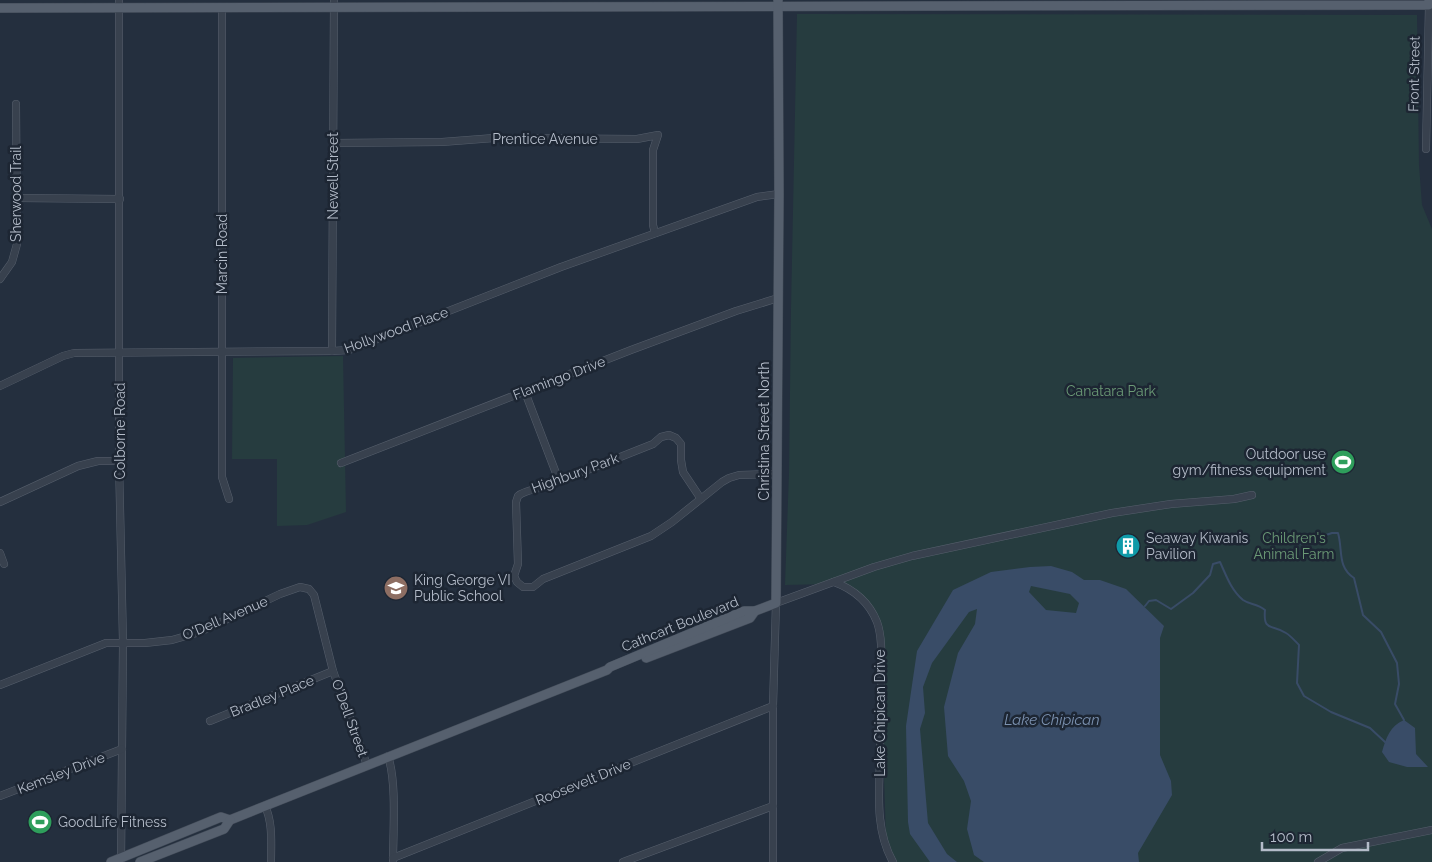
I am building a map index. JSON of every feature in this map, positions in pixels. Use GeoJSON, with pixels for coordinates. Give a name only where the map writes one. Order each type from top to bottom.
{"type":"FeatureCollection","features":[{"type":"Feature","properties":{"kind":"main road"},"geometry":{"type":"LineString","coordinates":[[95,8],[110,0]]}},
{"type":"Feature","properties":{"kind":"main road"},"geometry":{"type":"LineString","coordinates":[[0,8],[95,8],[120,4],[222,8],[334,3],[1430,3]]}},
{"type":"Feature","properties":{"kind":"main road","name":"Christina Street North"},"geometry":{"type":"LineString","coordinates":[[776,603],[779,194],[778,3]]}},
{"type":"Feature","properties":{"kind":"main road","name":"Cathcart Boulevard"},"geometry":{"type":"LineString","coordinates":[[230,820],[607,670],[610,667],[744,611],[755,611],[776,603]]}},
{"type":"Feature","properties":{"kind":"main road"},"geometry":{"type":"LineString","coordinates":[[111,862],[121,860],[222,817],[230,820],[224,829],[140,862]]}},
{"type":"Feature","properties":{"kind":"street","name":"Newell Street"},"geometry":{"type":"LineString","coordinates":[[332,351],[334,3]]}},
{"type":"Feature","properties":{"kind":"street","name":"Front Street"},"geometry":{"type":"LineString","coordinates":[[1426,150],[1429,133],[1430,3]]}},
{"type":"Feature","properties":{"kind":"street","name":"Colborne Road"},"geometry":{"type":"LineString","coordinates":[[120,4],[120,461],[123,642],[121,860]]}},
{"type":"Feature","properties":{"kind":"street","name":"Marcin Road"},"geometry":{"type":"LineString","coordinates":[[222,8],[222,477],[229,499]]}},
{"type":"Feature","properties":{"kind":"street","name":"Sherwood Trail"},"geometry":{"type":"LineString","coordinates":[[0,278],[12,262],[16,251],[16,104]]}},
{"type":"Feature","properties":{"kind":"street","name":"Prentice Avenue"},"geometry":{"type":"LineString","coordinates":[[333,143],[442,142],[494,138],[637,139],[658,135],[653,150],[653,225],[655,233]]}},
{"type":"Feature","properties":{"kind":"street","name":"Hollywood Place"},"geometry":{"type":"LineString","coordinates":[[0,386],[68,354],[86,352],[332,351],[354,348],[655,233],[757,197],[779,194]]}},
{"type":"Feature","properties":{"kind":"street"},"geometry":{"type":"LineString","coordinates":[[17,198],[120,199]]}},
{"type":"Feature","properties":{"kind":"street","name":"Flamingo Drive"},"geometry":{"type":"LineString","coordinates":[[342,463],[703,323],[778,298]]}},
{"type":"Feature","properties":{"kind":"street"},"geometry":{"type":"LineString","coordinates":[[525,392],[559,481]]}},
{"type":"Feature","properties":{"kind":"street","name":"Highbury Park"},"geometry":{"type":"LineString","coordinates":[[701,499],[683,472],[681,460],[682,446],[680,441],[669,435],[661,437],[653,444],[536,490],[523,492],[517,498],[518,564],[514,576],[523,587],[533,587],[543,579],[650,536],[672,522],[701,499],[722,482],[730,478],[739,475],[778,474]]}},
{"type":"Feature","properties":{"kind":"street"},"geometry":{"type":"LineString","coordinates":[[0,502],[78,466],[98,461],[120,461]]}},
{"type":"Feature","properties":{"kind":"street"},"geometry":{"type":"LineString","coordinates":[[776,603],[874,567],[912,556],[1092,517],[1154,506],[1252,496]]}},
{"type":"Feature","properties":{"kind":"street"},"geometry":{"type":"LineString","coordinates":[[0,552],[4,564]]}},
{"type":"Feature","properties":{"kind":"street","name":"Lake Chipican Drive"},"geometry":{"type":"LineString","coordinates":[[834,582],[846,586],[858,594],[878,623],[881,650],[880,824],[894,862]]}},
{"type":"Feature","properties":{"kind":"street","name":"O'Dell Avenue"},"geometry":{"type":"LineString","coordinates":[[0,685],[106,643],[145,643],[172,640],[200,632],[280,594],[300,587],[309,589],[314,594],[334,671]]}},
{"type":"Feature","properties":{"kind":"street","name":"Christina Street North"},"geometry":{"type":"LineString","coordinates":[[773,862],[773,706],[776,603]]}},
{"type":"Feature","properties":{"kind":"street","name":"Bradley Place"},"geometry":{"type":"LineString","coordinates":[[210,720],[334,671]]}},
{"type":"Feature","properties":{"kind":"street","name":"O'Dell Street"},"geometry":{"type":"LineString","coordinates":[[334,671],[367,765]]}},
{"type":"Feature","properties":{"kind":"street","name":"Roosevelt Drive"},"geometry":{"type":"LineString","coordinates":[[393,860],[773,706]]}},
{"type":"Feature","properties":{"kind":"street","name":"Kemsley Drive"},"geometry":{"type":"LineString","coordinates":[[0,796],[122,749]]}},
{"type":"Feature","properties":{"kind":"street"},"geometry":{"type":"LineString","coordinates":[[388,756],[391,767],[393,860]]}},
{"type":"Feature","properties":{"kind":"street"},"geometry":{"type":"LineString","coordinates":[[265,806],[269,814],[271,828],[271,862]]}},
{"type":"Feature","properties":{"kind":"street"},"geometry":{"type":"LineString","coordinates":[[623,862],[772,806]]}},
{"type":"Feature","properties":{"kind":"street"},"geometry":{"type":"LineString","coordinates":[[1318,862],[1342,848],[1432,830]]}},
{"type":"Feature","properties":{"kind":"green space","name":"Canatara Park"},"geometry":{"type":"Polygon","coordinates":[[[797,14],[1417,15],[1419,165],[1422,205],[1432,229],[1432,862],[896,862],[886,839],[880,650],[876,623],[856,595],[829,584],[785,585],[789,473],[797,14]]]}},
{"type":"Feature","properties":{"kind":"green space"},"geometry":{"type":"Polygon","coordinates":[[[343,356],[346,512],[307,525],[277,526],[277,459],[232,459],[233,358],[343,356]]]}},
{"type":"Feature","properties":{"kind":"water","name":"Lake Chipican"},"geometry":{"type":"Polygon","coordinates":[[[1051,566],[1072,572],[1084,580],[1100,580],[1126,589],[1164,626],[1160,638],[1160,755],[1171,781],[1172,795],[1138,853],[1139,862],[984,862],[974,855],[967,829],[971,801],[964,781],[948,756],[944,707],[958,653],[975,624],[977,609],[969,612],[932,663],[923,687],[925,713],[920,729],[928,823],[947,854],[957,862],[930,862],[910,834],[908,822],[906,726],[917,651],[953,590],[991,572],[1051,566]],[[1031,586],[1029,592],[1046,610],[1076,613],[1079,603],[1070,594],[1031,586]]]}},
{"type":"Feature","properties":{"kind":"water"},"geometry":{"type":"Polygon","coordinates":[[[1404,720],[1415,728],[1416,754],[1428,767],[1407,767],[1389,762],[1382,752],[1392,729],[1404,720]]]}},
{"type":"Feature","properties":{"kind":"waterway"},"geometry":{"type":"LineString","coordinates":[[1299,544],[1332,533],[1338,533],[1343,563],[1345,569],[1354,578],[1363,615],[1381,632],[1397,663],[1399,684],[1395,704],[1404,720]]}},
{"type":"Feature","properties":{"kind":"waterway"},"geometry":{"type":"LineString","coordinates":[[1145,606],[1149,601],[1156,600],[1171,609],[1193,593],[1210,575],[1213,564],[1220,562],[1235,592],[1246,602],[1265,610],[1265,622],[1267,625],[1286,633],[1299,645],[1297,683],[1304,696],[1331,712],[1370,728],[1385,742]]}},
{"type":"Feature","properties":{"kind":"place","name":"Outdoor use gym/fitness equipment"},"geometry":{"type":"Point","coordinates":[1343,462]}},
{"type":"Feature","properties":{"kind":"place","name":"Seaway Kiwanis Pavilion"},"geometry":{"type":"Point","coordinates":[1128,546]}},
{"type":"Feature","properties":{"kind":"place","name":"King George VI Public School"},"geometry":{"type":"Point","coordinates":[396,588]}},
{"type":"Feature","properties":{"kind":"place","name":"GoodLife Fitness"},"geometry":{"type":"Point","coordinates":[40,822]}},
{"type":"Feature","properties":{"kind":"park label","name":"Children's Animal Farm"},"geometry":{"type":"Point","coordinates":[1294,546]}}]}
